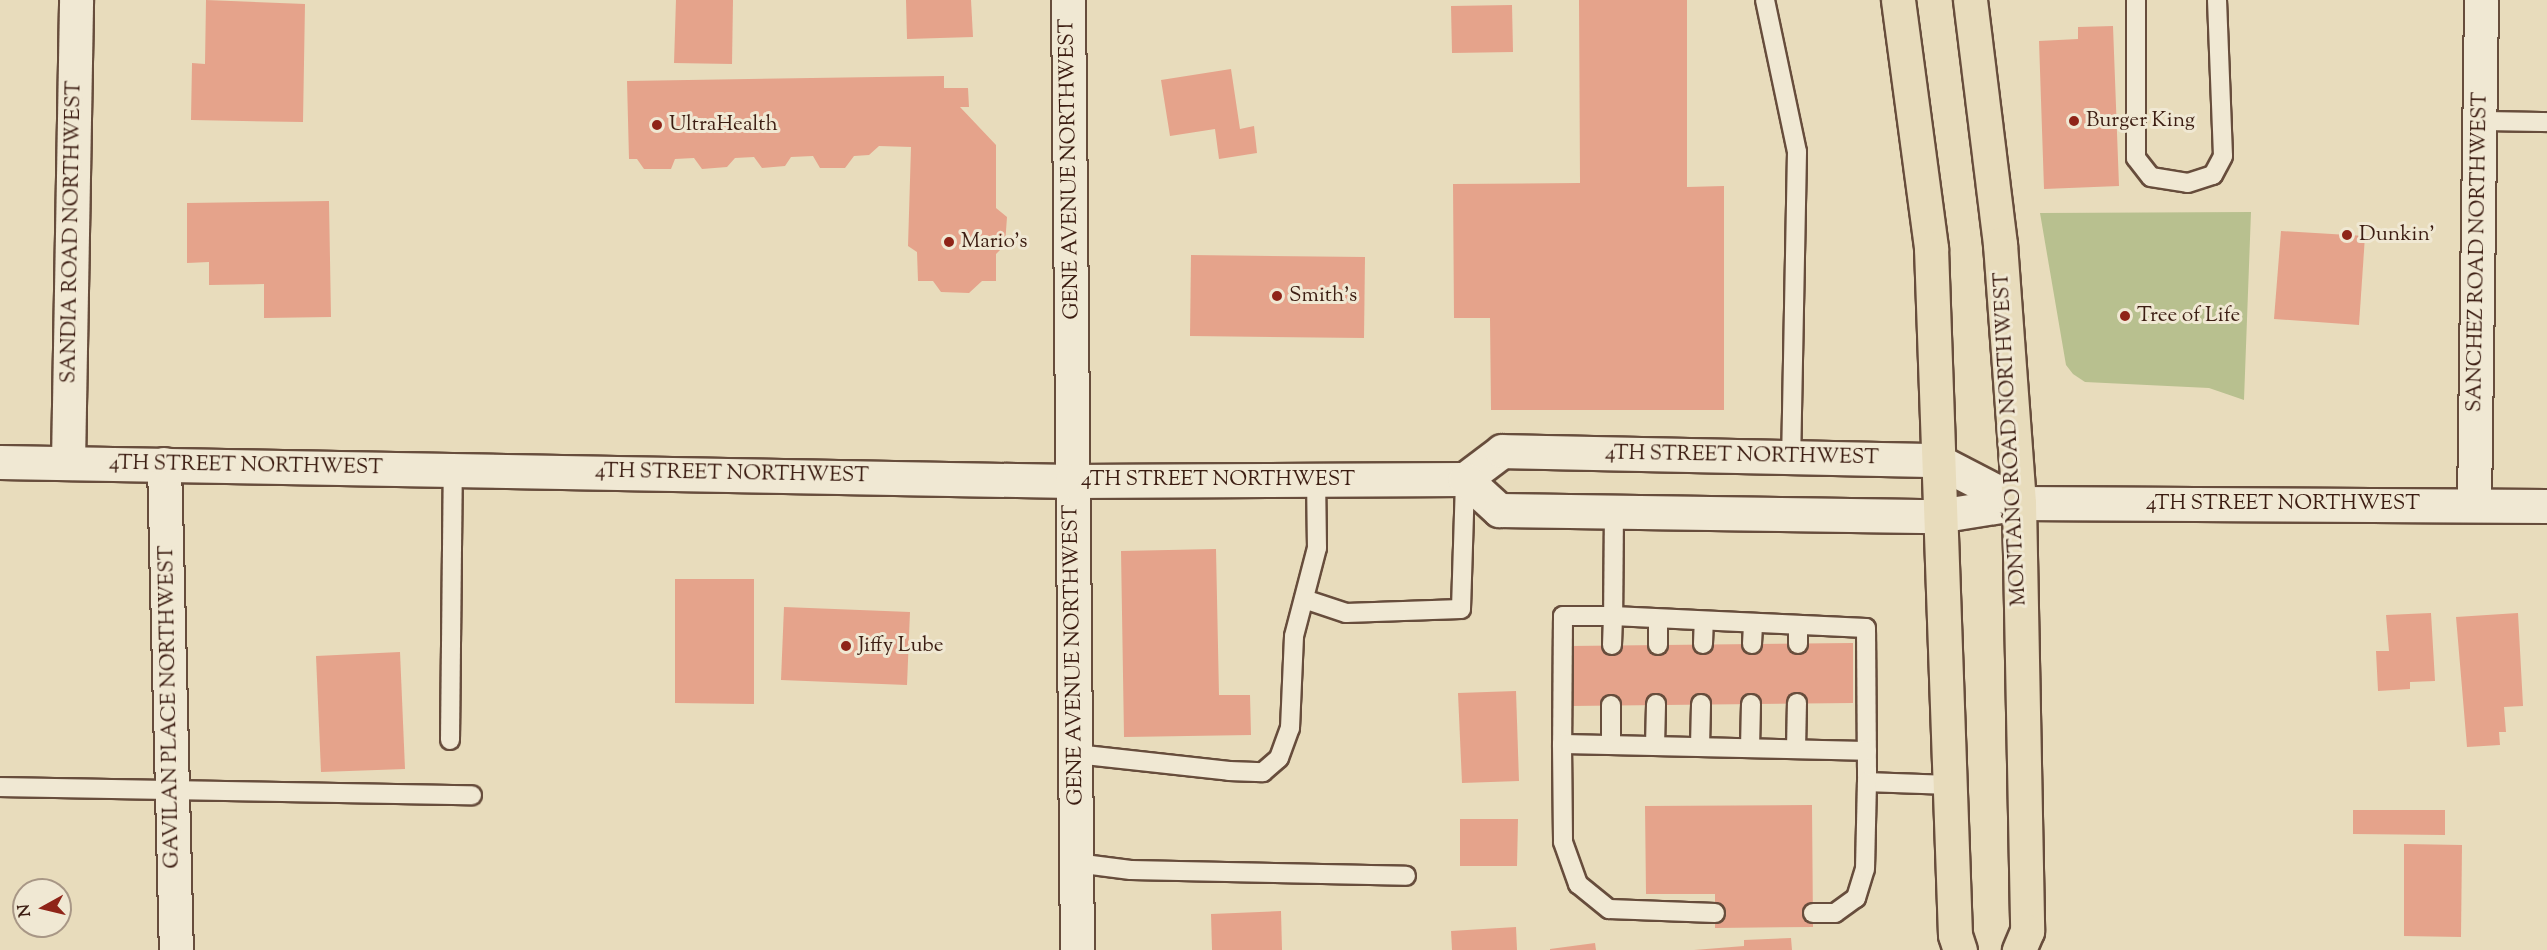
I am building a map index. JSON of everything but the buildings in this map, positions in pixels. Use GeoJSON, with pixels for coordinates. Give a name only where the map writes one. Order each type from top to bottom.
{"type":"FeatureCollection","features":[{"type":"Feature","properties":{"kind":"main road","name":"SANDIA ROAD NORTHWEST"},"geometry":{"type":"LineString","coordinates":[[68,463],[76,0]]}},
{"type":"Feature","properties":{"kind":"main road","name":"GENE AVENUE NORTHWEST"},"geometry":{"type":"LineString","coordinates":[[1068,0],[1077,950]]}},
{"type":"Feature","properties":{"kind":"main road"},"geometry":{"type":"LineString","coordinates":[[1898,0],[1931,248],[1936,460],[1955,935],[1960,950]]}},
{"type":"Feature","properties":{"kind":"main road","name":"MONTAÑO ROAD NORTHWEST"},"geometry":{"type":"LineString","coordinates":[[1970,0],[2000,244],[2019,503],[2027,931],[2019,950]]}},
{"type":"Feature","properties":{"kind":"main road","name":"SANCHEZ ROAD NORTHWEST"},"geometry":{"type":"LineString","coordinates":[[2474,504],[2481,0]]}},
{"type":"Feature","properties":{"kind":"main road","name":"4TH STREET NORTHWEST"},"geometry":{"type":"LineString","coordinates":[[0,462],[1072,481],[1465,479],[1502,451],[1936,460],[2019,503]]}},
{"type":"Feature","properties":{"kind":"main road","name":"GAVILAN PLACE NORTHWEST"},"geometry":{"type":"LineString","coordinates":[[164,464],[177,950]]}},
{"type":"Feature","properties":{"kind":"main road","name":"4TH STREET NORTHWEST"},"geometry":{"type":"LineString","coordinates":[[1465,479],[1499,510],[1938,516],[2019,503],[2547,506]]}},
{"type":"Feature","properties":{"kind":"lane"},"geometry":{"type":"LineString","coordinates":[[1765,0],[1797,152],[1791,457]]}},
{"type":"Feature","properties":{"kind":"lane"},"geometry":{"type":"LineString","coordinates":[[2136,0],[2136,158],[2151,177],[2188,183],[2213,175],[2223,156],[2217,0]]}},
{"type":"Feature","properties":{"kind":"lane"},"geometry":{"type":"LineString","coordinates":[[2480,121],[2547,122]]}},
{"type":"Feature","properties":{"kind":"lane"},"geometry":{"type":"LineString","coordinates":[[450,740],[453,469]]}},
{"type":"Feature","properties":{"kind":"lane"},"geometry":{"type":"LineString","coordinates":[[1076,754],[1263,772],[1279,758],[1290,728],[1294,636],[1317,548],[1316,479]]}},
{"type":"Feature","properties":{"kind":"lane"},"geometry":{"type":"LineString","coordinates":[[1304,598],[1346,613],[1461,609],[1465,479]]}},
{"type":"Feature","properties":{"kind":"lane"},"geometry":{"type":"LineString","coordinates":[[1612,645],[1614,511]]}},
{"type":"Feature","properties":{"kind":"lane"},"geometry":{"type":"LineString","coordinates":[[1715,913],[1609,909],[1578,884],[1563,842],[1563,616],[1613,616],[1866,628],[1865,869],[1856,898],[1834,913],[1813,913]]}},
{"type":"Feature","properties":{"kind":"lane"},"geometry":{"type":"LineString","coordinates":[[1658,619],[1658,645]]}},
{"type":"Feature","properties":{"kind":"lane"},"geometry":{"type":"LineString","coordinates":[[1703,645],[1704,621]]}},
{"type":"Feature","properties":{"kind":"lane"},"geometry":{"type":"LineString","coordinates":[[1752,644],[1753,623]]}},
{"type":"Feature","properties":{"kind":"lane"},"geometry":{"type":"LineString","coordinates":[[1797,644],[1798,625]]}},
{"type":"Feature","properties":{"kind":"lane"},"geometry":{"type":"LineString","coordinates":[[1796,749],[1797,703]]}},
{"type":"Feature","properties":{"kind":"lane"},"geometry":{"type":"LineString","coordinates":[[1655,746],[1656,704]]}},
{"type":"Feature","properties":{"kind":"lane"},"geometry":{"type":"LineString","coordinates":[[1700,746],[1701,704]]}},
{"type":"Feature","properties":{"kind":"lane"},"geometry":{"type":"LineString","coordinates":[[1750,747],[1751,704]]}},
{"type":"Feature","properties":{"kind":"lane"},"geometry":{"type":"LineString","coordinates":[[1611,705],[1611,745]]}},
{"type":"Feature","properties":{"kind":"lane"},"geometry":{"type":"LineString","coordinates":[[1562,744],[1867,751]]}},
{"type":"Feature","properties":{"kind":"lane"},"geometry":{"type":"LineString","coordinates":[[1867,782],[1949,784]]}},
{"type":"Feature","properties":{"kind":"lane"},"geometry":{"type":"LineString","coordinates":[[0,787],[472,795]]}},
{"type":"Feature","properties":{"kind":"lane"},"geometry":{"type":"LineString","coordinates":[[1077,863],[1131,870],[1406,876]]}},
{"type":"Feature","properties":{"kind":"green space"},"geometry":{"type":"Polygon","coordinates":[[[2251,212],[2244,400],[2209,388],[2085,382],[2073,374],[2066,365],[2040,213],[2251,212]]]}},
{"type":"Feature","properties":{"kind":"place","name":"Burger King"},"geometry":{"type":"Point","coordinates":[2074,121]}},
{"type":"Feature","properties":{"kind":"place","name":"UltraHealth"},"geometry":{"type":"Point","coordinates":[657,125]}},
{"type":"Feature","properties":{"kind":"place","name":"Dunkin'"},"geometry":{"type":"Point","coordinates":[2347,235]}},
{"type":"Feature","properties":{"kind":"place","name":"Mario's"},"geometry":{"type":"Point","coordinates":[949,242]}},
{"type":"Feature","properties":{"kind":"place","name":"Smith's"},"geometry":{"type":"Point","coordinates":[1277,296]}},
{"type":"Feature","properties":{"kind":"place","name":"Tree of Life"},"geometry":{"type":"Point","coordinates":[2125,316]}},
{"type":"Feature","properties":{"kind":"place","name":"Jiffy Lube"},"geometry":{"type":"Point","coordinates":[846,646]}}]}
